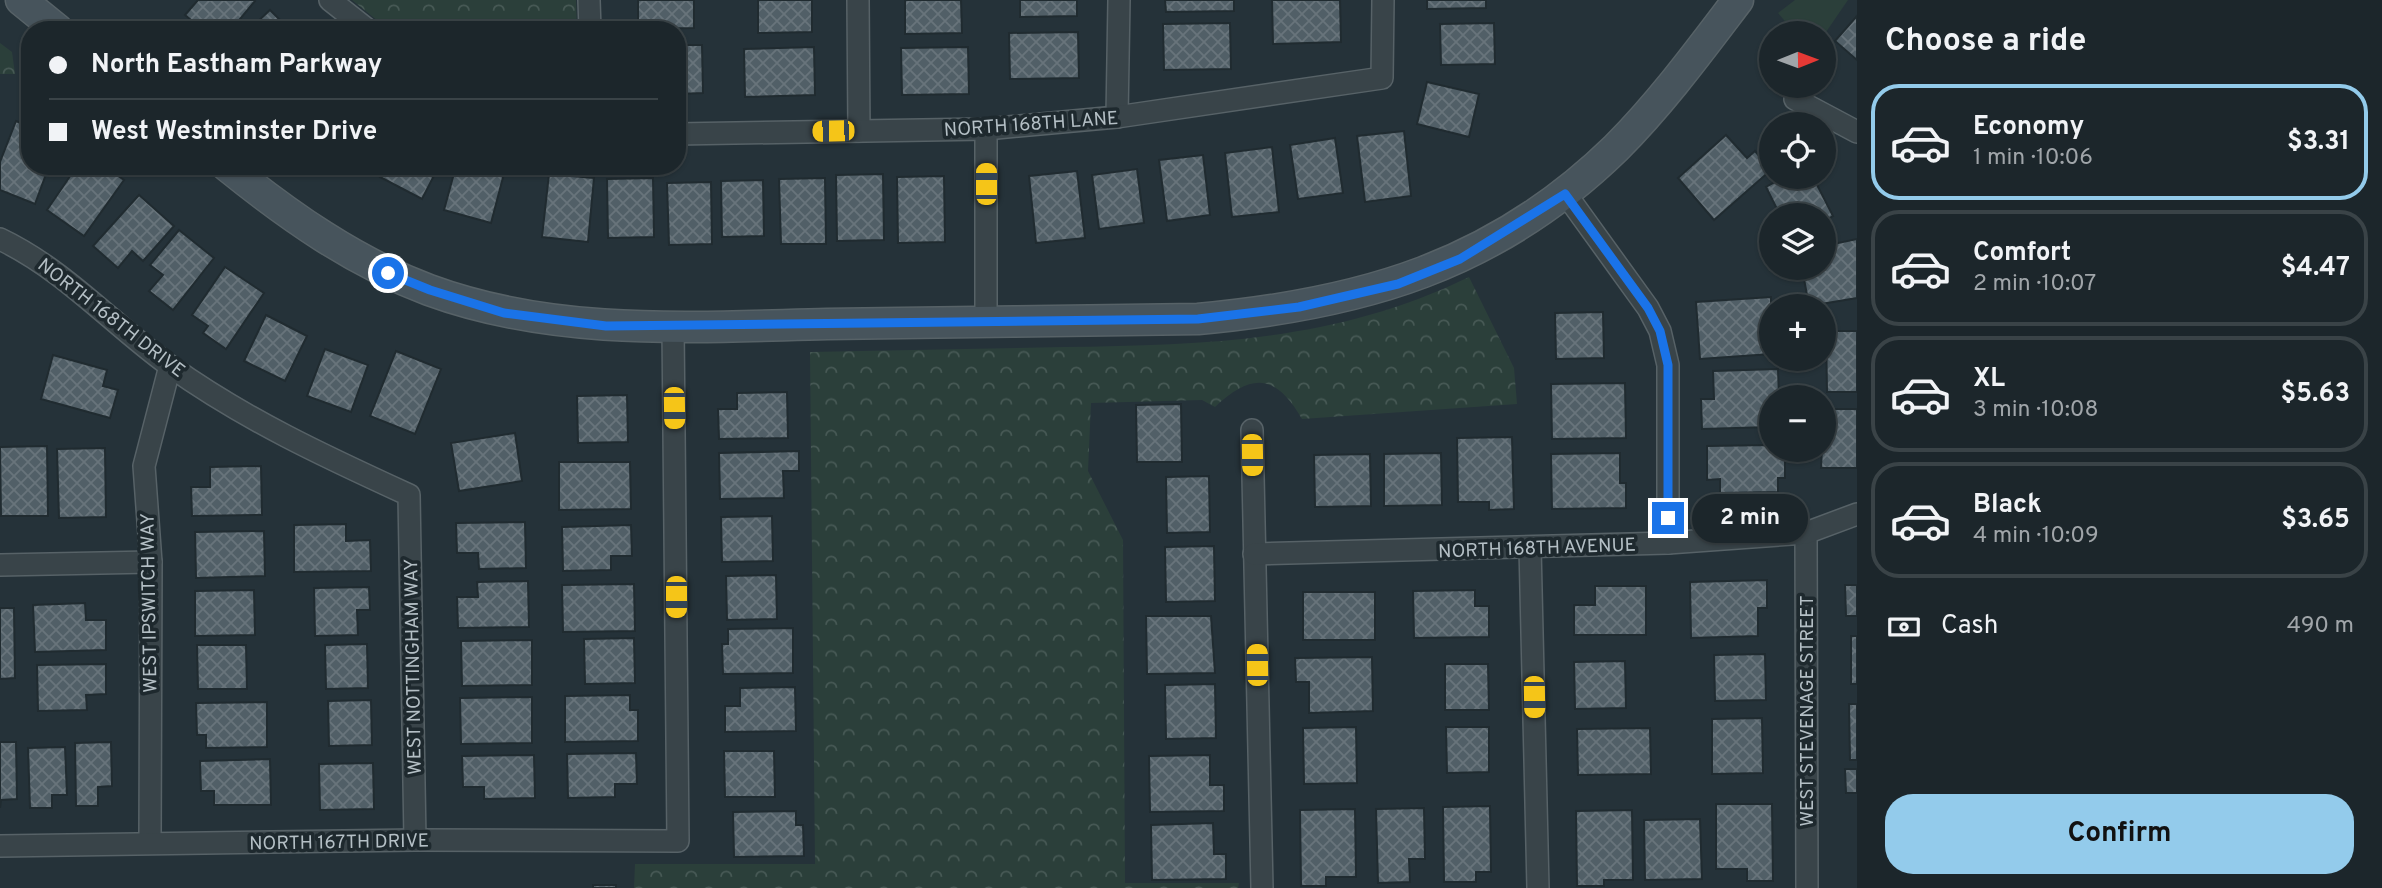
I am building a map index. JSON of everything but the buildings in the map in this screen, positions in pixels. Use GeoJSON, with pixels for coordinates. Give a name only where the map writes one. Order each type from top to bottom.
{"type":"FeatureCollection","features":[{"type":"Feature","properties":{"kind":"street"},"geometry":{"type":"LineString","coordinates":[[21,0],[47,21]]}},
{"type":"Feature","properties":{"kind":"street"},"geometry":{"type":"LineString","coordinates":[[330,0],[357,21]]}},
{"type":"Feature","properties":{"kind":"street"},"geometry":{"type":"LineString","coordinates":[[589,0],[590,21]]}},
{"type":"Feature","properties":{"kind":"street"},"geometry":{"type":"LineString","coordinates":[[858,0],[859,131]]}},
{"type":"Feature","properties":{"kind":"street"},"geometry":{"type":"LineString","coordinates":[[1117,117],[1119,0]]}},
{"type":"Feature","properties":{"kind":"street","name":"NORTH 168TH LANE"},"geometry":{"type":"LineString","coordinates":[[686,134],[986,130],[1117,117],[1382,78],[1383,0]]}},
{"type":"Feature","properties":{"kind":"street"},"geometry":{"type":"LineString","coordinates":[[240,175],[294,217],[350,253],[430,290],[504,313],[552,321],[673,327],[1198,319],[1250,314],[1341,299],[1398,284],[1460,259],[1565,194],[1617,147],[1666,92],[1738,0]]}},
{"type":"Feature","properties":{"kind":"street"},"geometry":{"type":"LineString","coordinates":[[1795,99],[1857,132]]}},
{"type":"Feature","properties":{"kind":"street"},"geometry":{"type":"LineString","coordinates":[[986,130],[986,322]]}},
{"type":"Feature","properties":{"kind":"street"},"geometry":{"type":"LineString","coordinates":[[1565,194],[1648,308],[1660,331],[1668,365],[1668,543]]}},
{"type":"Feature","properties":{"kind":"street","name":"NORTH 168TH DRIVE"},"geometry":{"type":"LineString","coordinates":[[0,239],[36,256],[170,366],[277,433],[409,495]]}},
{"type":"Feature","properties":{"kind":"street","name":"NORTH 167TH DRIVE"},"geometry":{"type":"LineString","coordinates":[[0,846],[415,840],[678,841],[673,327]]}},
{"type":"Feature","properties":{"kind":"street","name":"WEST IPSWITCH WAY"},"geometry":{"type":"LineString","coordinates":[[150,843],[151,562],[144,466],[170,366]]}},
{"type":"Feature","properties":{"kind":"street"},"geometry":{"type":"LineString","coordinates":[[1252,430],[1262,888]]}},
{"type":"Feature","properties":{"kind":"street","name":"WEST NOTTINGHAM WAY"},"geometry":{"type":"LineString","coordinates":[[409,495],[415,840]]}},
{"type":"Feature","properties":{"kind":"street","name":"NORTH 168TH AVENUE"},"geometry":{"type":"LineString","coordinates":[[1254,554],[1668,543],[1806,533],[1857,514]]}},
{"type":"Feature","properties":{"kind":"street","name":"WEST STEVENAGE STREET"},"geometry":{"type":"LineString","coordinates":[[1806,533],[1807,888]]}},
{"type":"Feature","properties":{"kind":"street"},"geometry":{"type":"LineString","coordinates":[[1530,547],[1538,888]]}},
{"type":"Feature","properties":{"kind":"street"},"geometry":{"type":"LineString","coordinates":[[0,565],[151,562]]}},
{"type":"Feature","properties":{"kind":"green space"},"geometry":{"type":"Polygon","coordinates":[[[352,0],[576,0],[577,21],[378,21],[352,0]]]}},
{"type":"Feature","properties":{"kind":"green space"},"geometry":{"type":"Polygon","coordinates":[[[1795,0],[1848,0],[1834,21],[1785,21],[1778,13],[1795,0]]]}},
{"type":"Feature","properties":{"kind":"green space"},"geometry":{"type":"Polygon","coordinates":[[[0,43],[12,52],[15,74],[0,74],[0,43]]]}},
{"type":"Feature","properties":{"kind":"green space"},"geometry":{"type":"Polygon","coordinates":[[[1469,277],[1514,368],[1517,404],[1302,419],[1283,393],[1263,383],[1241,388],[1215,407],[1202,400],[1091,403],[1088,471],[1123,540],[1125,883],[1239,883],[1238,888],[634,888],[635,864],[815,864],[810,352],[1118,346],[1221,341],[1321,327],[1371,315],[1469,277]]]}},
{"type":"Feature","properties":{"kind":"route"},"geometry":{"type":"LineString","coordinates":[[388,273],[430,290],[504,313],[606,326],[1198,319],[1299,307],[1398,284],[1460,259],[1565,194],[1648,308],[1660,331],[1668,365],[1668,518]]}}]}
